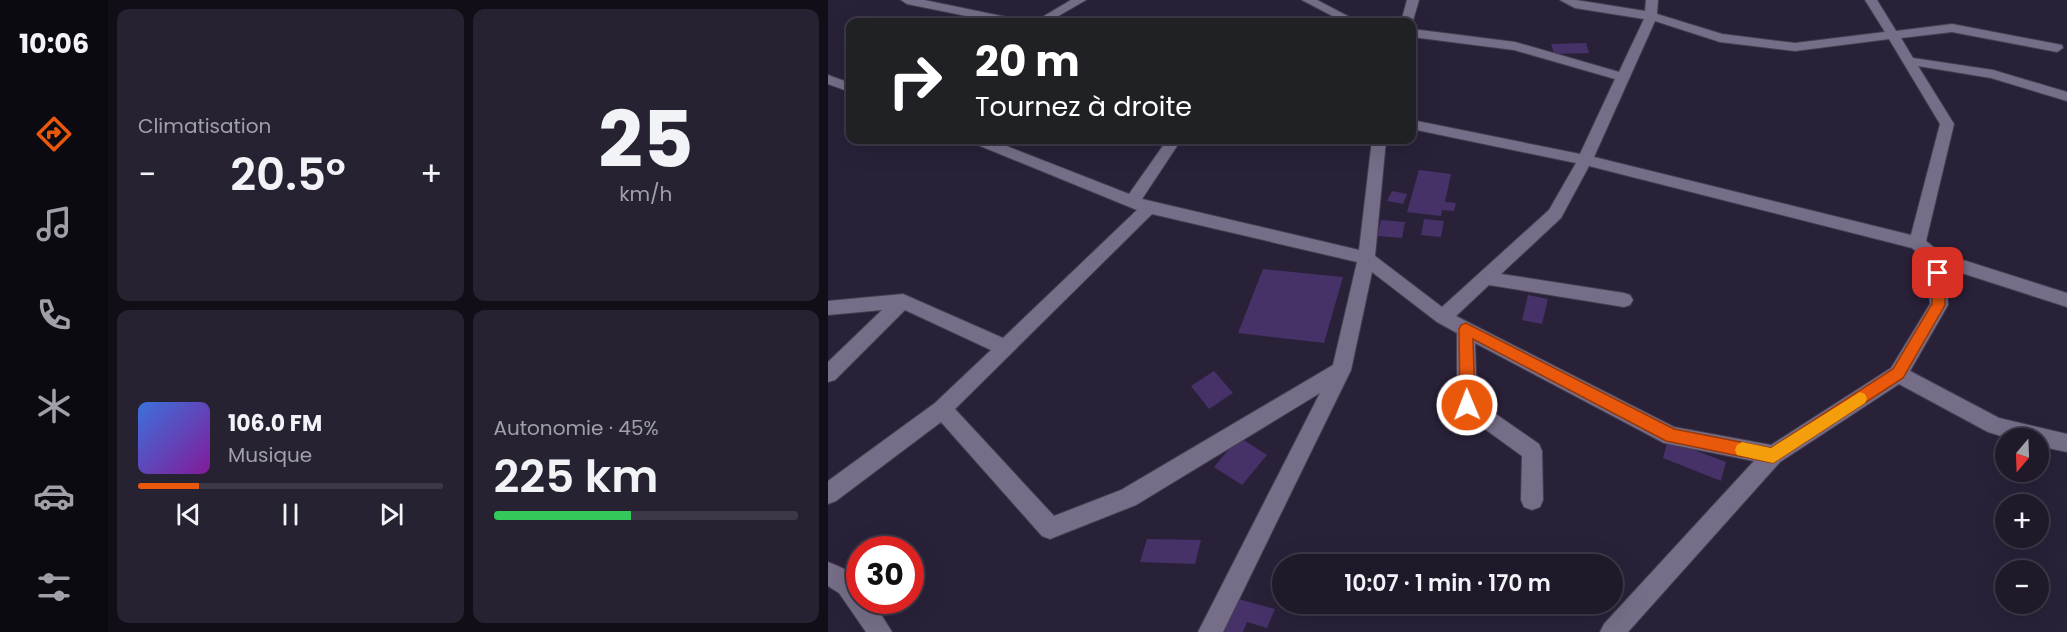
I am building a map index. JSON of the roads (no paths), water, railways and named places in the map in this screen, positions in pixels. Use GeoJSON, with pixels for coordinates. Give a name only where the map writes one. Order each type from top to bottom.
{"type":"FeatureCollection","features":[{"type":"Feature","properties":{"kind":"street"},"geometry":{"type":"LineString","coordinates":[[907,0],[992,18]]}},
{"type":"Feature","properties":{"kind":"street"},"geometry":{"type":"LineString","coordinates":[[1047,18],[1080,0]]}},
{"type":"Feature","properties":{"kind":"street"},"geometry":{"type":"LineString","coordinates":[[1308,0],[1345,18]]}},
{"type":"Feature","properties":{"kind":"street"},"geometry":{"type":"LineString","coordinates":[[1408,18],[1413,0]]}},
{"type":"Feature","properties":{"kind":"street"},"geometry":{"type":"LineString","coordinates":[[1566,0],[1575,4],[1651,16],[1720,38],[1795,47],[1892,33],[1952,28],[2057,48]]}},
{"type":"Feature","properties":{"kind":"street"},"geometry":{"type":"LineString","coordinates":[[1443,317],[1554,214],[1585,160],[1651,16],[1652,0]]}},
{"type":"Feature","properties":{"kind":"street"},"geometry":{"type":"LineString","coordinates":[[1871,0],[1947,124],[1917,243]]}},
{"type":"Feature","properties":{"kind":"street"},"geometry":{"type":"LineString","coordinates":[[1416,34],[1515,46],[1622,77]]}},
{"type":"Feature","properties":{"kind":"street"},"geometry":{"type":"LineString","coordinates":[[1909,61],[1993,74],[2067,97]]}},
{"type":"Feature","properties":{"kind":"street"},"geometry":{"type":"LineString","coordinates":[[828,79],[846,86]]}},
{"type":"Feature","properties":{"kind":"street"},"geometry":{"type":"LineString","coordinates":[[1416,125],[1585,160],[1917,243],[1935,258],[2067,300]]}},
{"type":"Feature","properties":{"kind":"street"},"geometry":{"type":"LineString","coordinates":[[988,144],[1141,205],[1366,258],[1443,317],[1671,436],[1773,455]]}},
{"type":"Feature","properties":{"kind":"street"},"geometry":{"type":"LineString","coordinates":[[828,494],[942,409],[1005,348],[1141,205],[1172,144]]}},
{"type":"Feature","properties":{"kind":"street"},"geometry":{"type":"LineString","coordinates":[[1210,632],[1341,370],[1366,258],[1379,144]]}},
{"type":"Feature","properties":{"kind":"street"},"geometry":{"type":"LineString","coordinates":[[1612,632],[1773,455],[1898,374],[1939,305],[1935,258]]}},
{"type":"Feature","properties":{"kind":"street"},"geometry":{"type":"LineString","coordinates":[[1485,278],[1624,300]]}},
{"type":"Feature","properties":{"kind":"street"},"geometry":{"type":"LineString","coordinates":[[828,308],[903,301],[1005,348]]}},
{"type":"Feature","properties":{"kind":"street"},"geometry":{"type":"LineString","coordinates":[[828,374],[903,301]]}},
{"type":"Feature","properties":{"kind":"street"},"geometry":{"type":"LineString","coordinates":[[1466,329],[1467,405],[1532,451],[1533,500]]}},
{"type":"Feature","properties":{"kind":"street"},"geometry":{"type":"LineString","coordinates":[[942,409],[1050,528],[1128,498],[1341,370]]}},
{"type":"Feature","properties":{"kind":"street"},"geometry":{"type":"LineString","coordinates":[[1898,374],[1995,426],[2067,442]]}},
{"type":"Feature","properties":{"kind":"street"},"geometry":{"type":"LineString","coordinates":[[828,573],[847,585],[880,632]]}}]}
